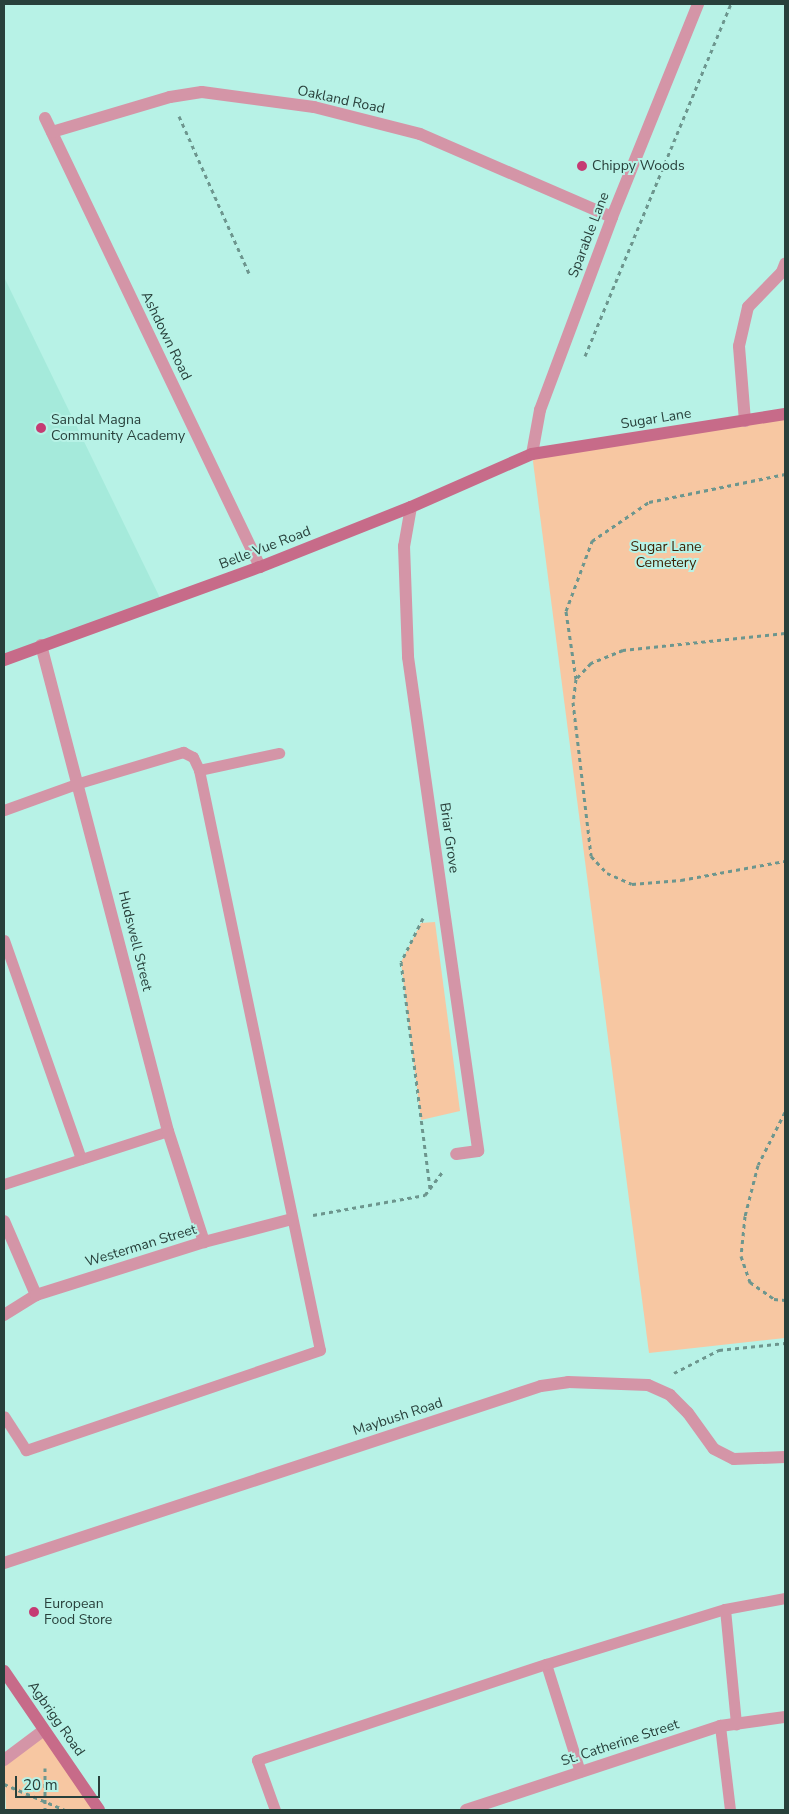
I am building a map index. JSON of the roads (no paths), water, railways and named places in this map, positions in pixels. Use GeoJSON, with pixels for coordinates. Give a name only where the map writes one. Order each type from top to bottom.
{"type":"FeatureCollection","features":[{"type":"Feature","properties":{"kind":"street","name":"Sparable Lane"},"geometry":{"type":"LineString","coordinates":[[532,454],[540,410],[612,217],[698,4]]}},
{"type":"Feature","properties":{"kind":"street","name":"Oakland Road"},"geometry":{"type":"LineString","coordinates":[[52,132],[170,97],[202,92],[314,107],[420,134],[612,217]]}},
{"type":"Feature","properties":{"kind":"street","name":"Ashdown Road"},"geometry":{"type":"LineString","coordinates":[[45,118],[260,567]]}},
{"type":"Feature","properties":{"kind":"street"},"geometry":{"type":"LineString","coordinates":[[745,421],[738,346],[748,307],[782,272],[785,264]]}},
{"type":"Feature","properties":{"kind":"street","name":"Sugar Lane"},"geometry":{"type":"LineString","coordinates":[[532,454],[785,414]]}},
{"type":"Feature","properties":{"kind":"street","name":"Belle Vue Road"},"geometry":{"type":"LineString","coordinates":[[4,660],[260,567],[412,507],[532,454]]}},
{"type":"Feature","properties":{"kind":"street","name":"Briar Grove"},"geometry":{"type":"LineString","coordinates":[[412,507],[404,546],[408,657],[478,1151],[456,1154]]}},
{"type":"Feature","properties":{"kind":"street","name":"Hudswell Street"},"geometry":{"type":"LineString","coordinates":[[41,645],[168,1131],[204,1242]]}},
{"type":"Feature","properties":{"kind":"street","name":"Westerman Street"},"geometry":{"type":"LineString","coordinates":[[4,1315],[36,1295],[204,1242],[292,1219]]}},
{"type":"Feature","properties":{"kind":"street"},"geometry":{"type":"LineString","coordinates":[[4,1222],[36,1295]]}},
{"type":"Feature","properties":{"kind":"street","name":"Maybush Road"},"geometry":{"type":"LineString","coordinates":[[4,1563],[541,1386],[568,1382],[648,1385],[670,1395],[688,1413],[714,1449],[734,1459],[785,1457]]}},
{"type":"Feature","properties":{"kind":"street","name":"Agbrigg Road"},"geometry":{"type":"LineString","coordinates":[[4,1671],[99,1810]]}},
{"type":"Feature","properties":{"kind":"street","name":"St. Catherine Street"},"geometry":{"type":"LineString","coordinates":[[466,1810],[720,1726],[785,1717]]}},
{"type":"Feature","properties":{"kind":"street"},"geometry":{"type":"LineString","coordinates":[[4,1760],[44,1730]]}},
{"type":"Feature","properties":{"kind":"lane"},"geometry":{"type":"LineString","coordinates":[[4,810],[78,783],[183,752],[193,757],[199,770],[320,1350],[26,1450],[4,1416]]}},
{"type":"Feature","properties":{"kind":"lane"},"geometry":{"type":"LineString","coordinates":[[199,770],[279,753]]}},
{"type":"Feature","properties":{"kind":"lane"},"geometry":{"type":"LineString","coordinates":[[4,940],[81,1159]]}},
{"type":"Feature","properties":{"kind":"lane"},"geometry":{"type":"LineString","coordinates":[[4,1184],[168,1131]]}},
{"type":"Feature","properties":{"kind":"lane"},"geometry":{"type":"LineString","coordinates":[[275,1810],[257,1760],[546,1664],[726,1609],[785,1598]]}},
{"type":"Feature","properties":{"kind":"lane"},"geometry":{"type":"LineString","coordinates":[[726,1609],[736,1724]]}},
{"type":"Feature","properties":{"kind":"lane"},"geometry":{"type":"LineString","coordinates":[[546,1664],[580,1772]]}},
{"type":"Feature","properties":{"kind":"lane"},"geometry":{"type":"LineString","coordinates":[[720,1726],[730,1810]]}},
{"type":"Feature","properties":{"kind":"place","name":"Chippy Woods"},"geometry":{"type":"Point","coordinates":[582,166]}},
{"type":"Feature","properties":{"kind":"place","name":"Sandal Magna Community Academy"},"geometry":{"type":"Point","coordinates":[41,428]}},
{"type":"Feature","properties":{"kind":"place","name":"European Food Store"},"geometry":{"type":"Point","coordinates":[34,1612]}},
{"type":"Feature","properties":{"kind":"park label","name":"Sugar Lane Cemetery"},"geometry":{"type":"Point","coordinates":[666,556]}}]}
